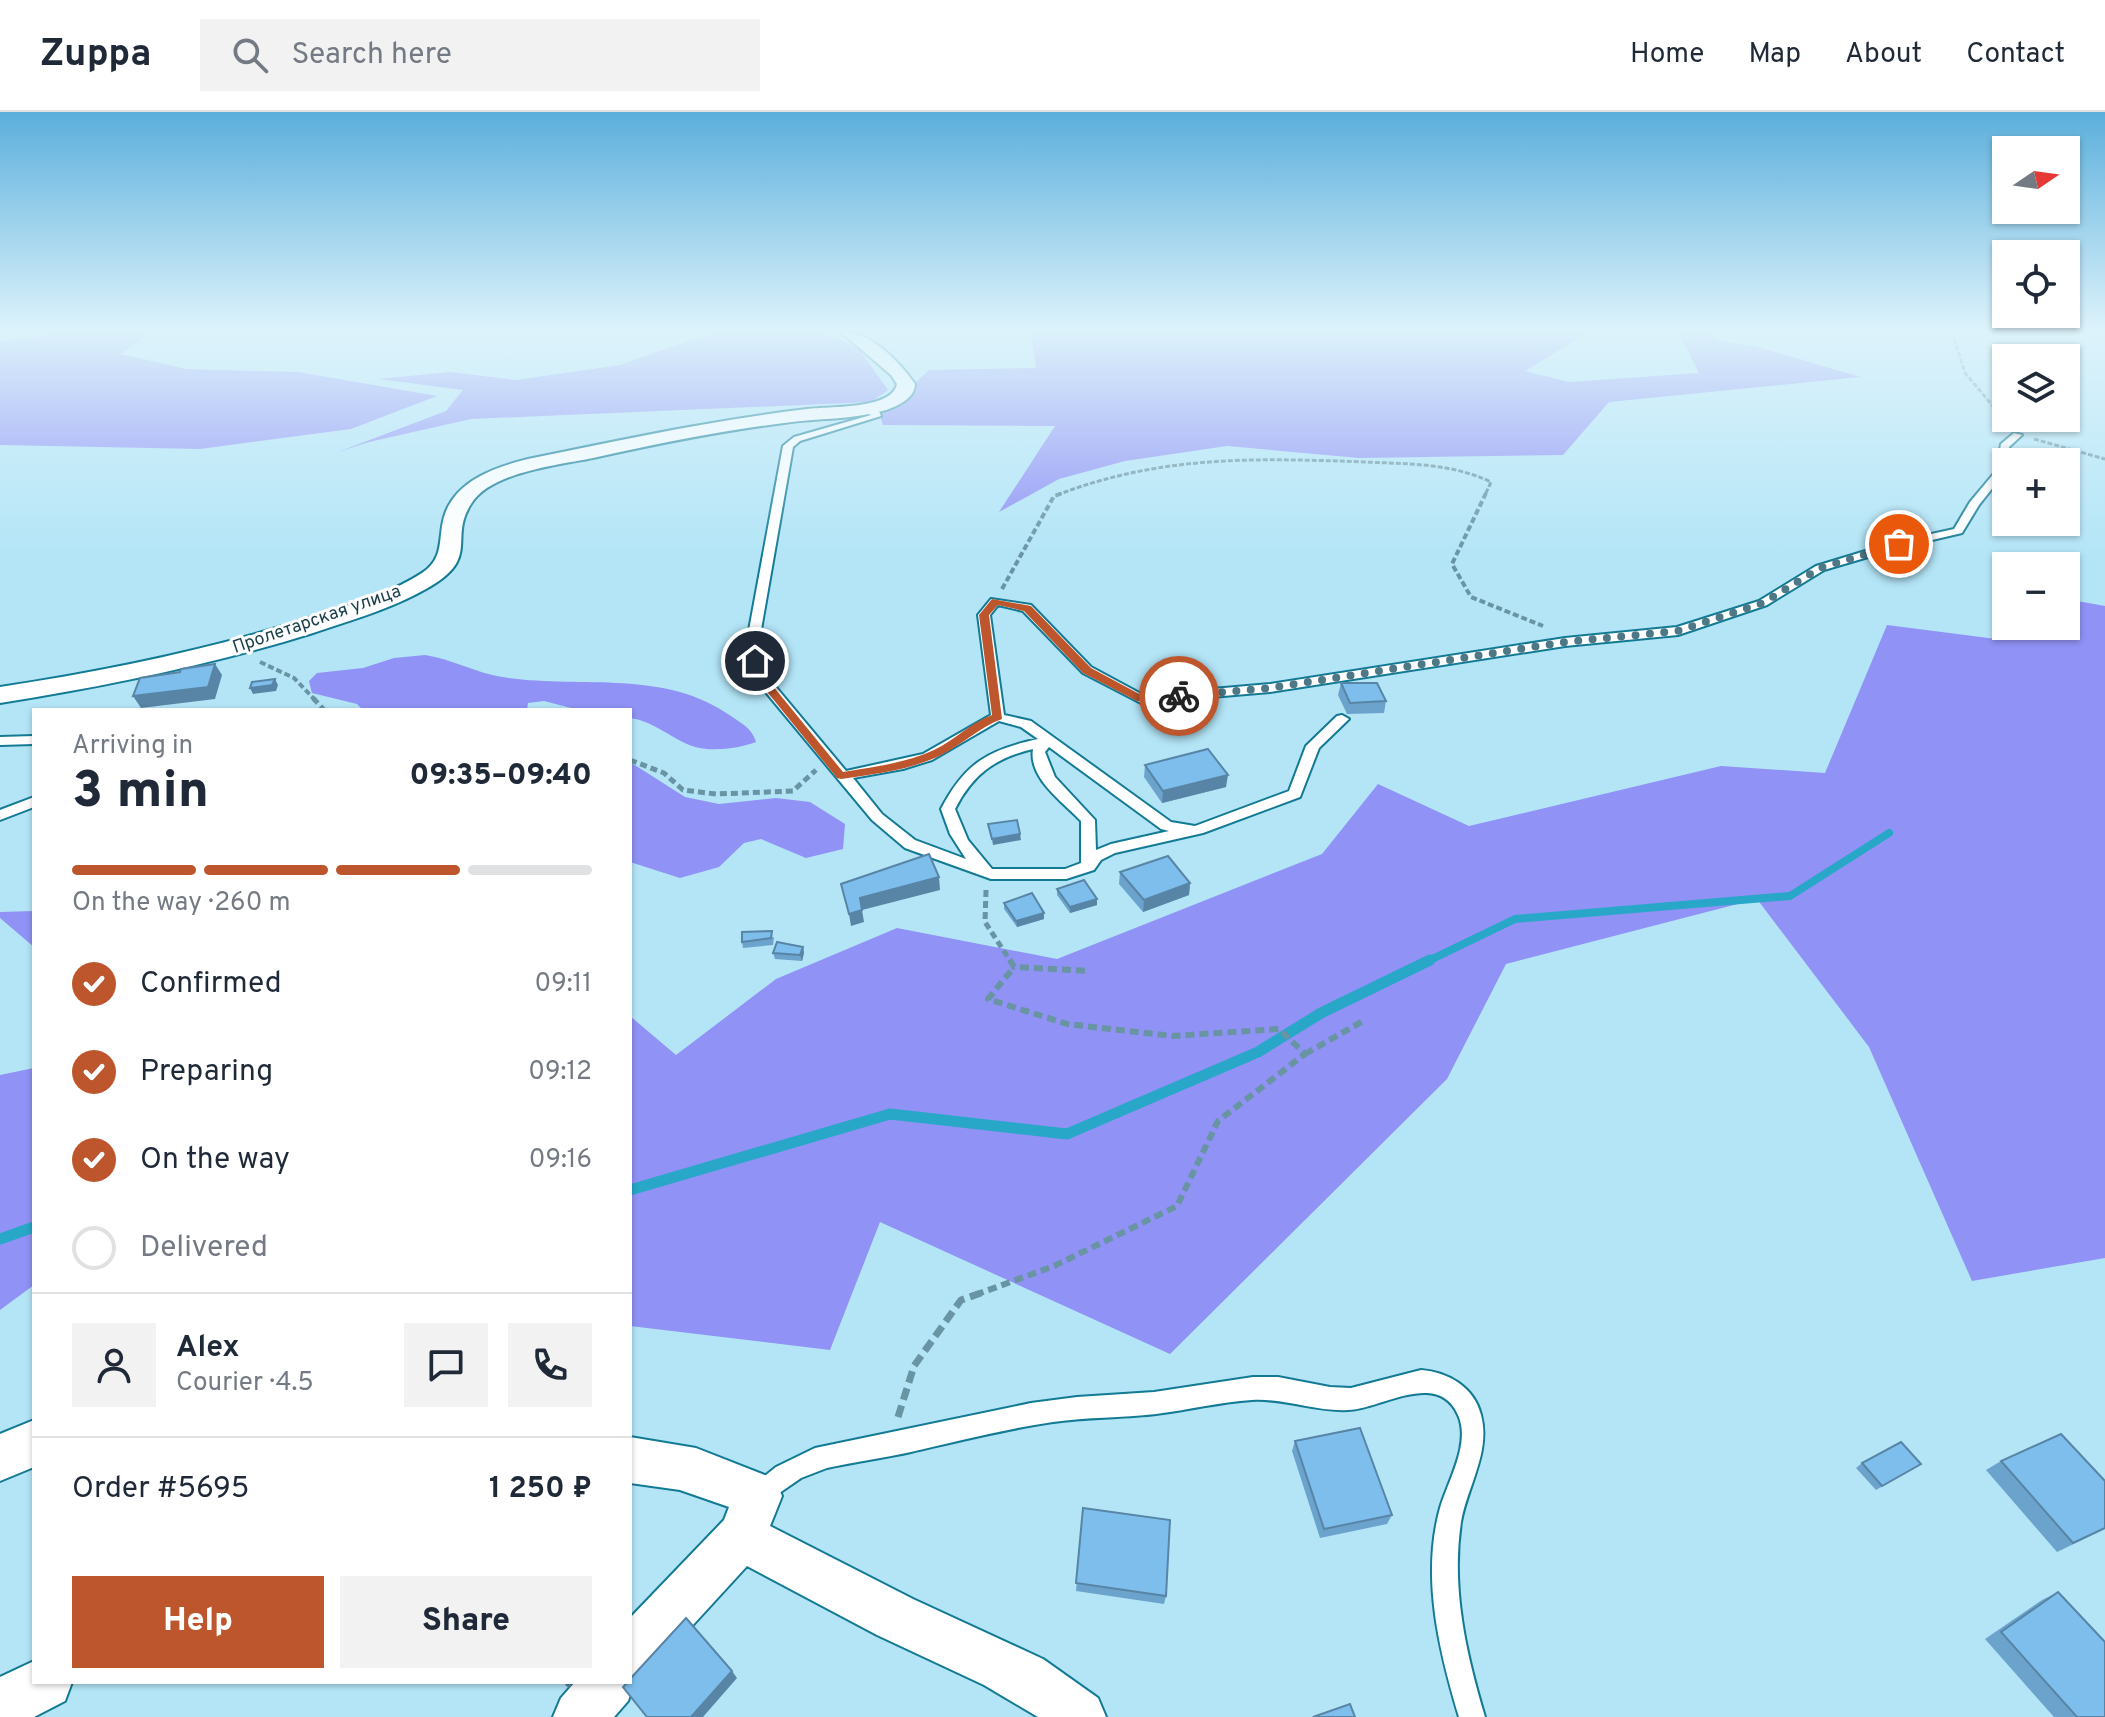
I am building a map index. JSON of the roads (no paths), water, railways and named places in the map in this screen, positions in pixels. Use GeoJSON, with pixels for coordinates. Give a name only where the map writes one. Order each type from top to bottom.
{"type":"FeatureCollection","features":[{"type":"Feature","properties":{"kind":"street","name":"Пролетарская улица"},"geometry":{"type":"LineString","coordinates":[[0,695],[129,674],[233,650],[335,617],[428,579],[443,569],[453,555],[455,518],[460,503],[475,488],[498,475],[528,465],[734,424],[872,407]]}},
{"type":"Feature","properties":{"kind":"street"},"geometry":{"type":"LineString","coordinates":[[0,1458],[32,1444]]}},
{"type":"Feature","properties":{"kind":"street"},"geometry":{"type":"LineString","coordinates":[[632,1460],[689,1469],[724,1480],[750,1517],[915,1627],[985,1658],[1066,1703],[1079,1717]]}},
{"type":"Feature","properties":{"kind":"street"},"geometry":{"type":"LineString","coordinates":[[632,1654],[750,1517]]}},
{"type":"Feature","properties":{"kind":"street"},"geometry":{"type":"LineString","coordinates":[[0,1706],[42,1684]]}},
{"type":"Feature","properties":{"kind":"street"},"geometry":{"type":"LineString","coordinates":[[580,1717],[607,1684]]}},
{"type":"Feature","properties":{"kind":"lane"},"geometry":{"type":"LineString","coordinates":[[863,409],[875,411],[876,416],[797,439],[788,446],[753,641],[755,661],[764,681],[827,760],[877,817],[910,844],[991,874],[1066,874],[1089,866],[1096,856],[1111,849],[1198,830],[1295,794],[1313,746],[1342,719]]}},
{"type":"Feature","properties":{"kind":"lane"},"geometry":{"type":"LineString","coordinates":[[998,717],[984,615],[995,601],[1027,608],[1087,670],[1141,699],[1270,688],[1594,639],[1678,631],[1763,603],[1820,568],[1899,544],[1958,531],[1974,504],[2001,471],[2004,446],[2017,435]]}},
{"type":"Feature","properties":{"kind":"lane"},"geometry":{"type":"LineString","coordinates":[[841,776],[894,767],[936,754],[964,738],[980,723],[998,717],[1026,724],[1166,826],[1177,830],[1198,830]]}},
{"type":"Feature","properties":{"kind":"lane"},"geometry":{"type":"LineString","coordinates":[[0,741],[32,740]]}},
{"type":"Feature","properties":{"kind":"lane"},"geometry":{"type":"LineString","coordinates":[[1048,741],[1038,751],[1039,764],[1059,792],[1088,820],[1089,866]]}},
{"type":"Feature","properties":{"kind":"lane"},"geometry":{"type":"LineString","coordinates":[[991,874],[967,854],[948,809],[958,787],[976,766],[1003,751],[1048,741]]}},
{"type":"Feature","properties":{"kind":"lane"},"geometry":{"type":"LineString","coordinates":[[0,815],[32,803]]}},
{"type":"Feature","properties":{"kind":"lane"},"geometry":{"type":"LineString","coordinates":[[750,1517],[794,1468],[843,1453],[1048,1412],[1268,1388],[1294,1390],[1328,1399],[1355,1399],[1416,1380],[1441,1383],[1464,1402],[1473,1428],[1449,1521],[1447,1562],[1447,1615],[1458,1672],[1472,1717]]}},
{"type":"Feature","properties":{"kind":"waterway"},"geometry":{"type":"LineString","coordinates":[[1426,962],[1515,919],[1790,896],[1889,833]]}},
{"type":"Feature","properties":{"kind":"waterway"},"geometry":{"type":"LineString","coordinates":[[632,1189],[890,1114],[1067,1134],[1258,1052],[1321,1013],[1430,960]]}},
{"type":"Feature","properties":{"kind":"waterway"},"geometry":{"type":"LineString","coordinates":[[0,1239],[32,1228]]}}]}
